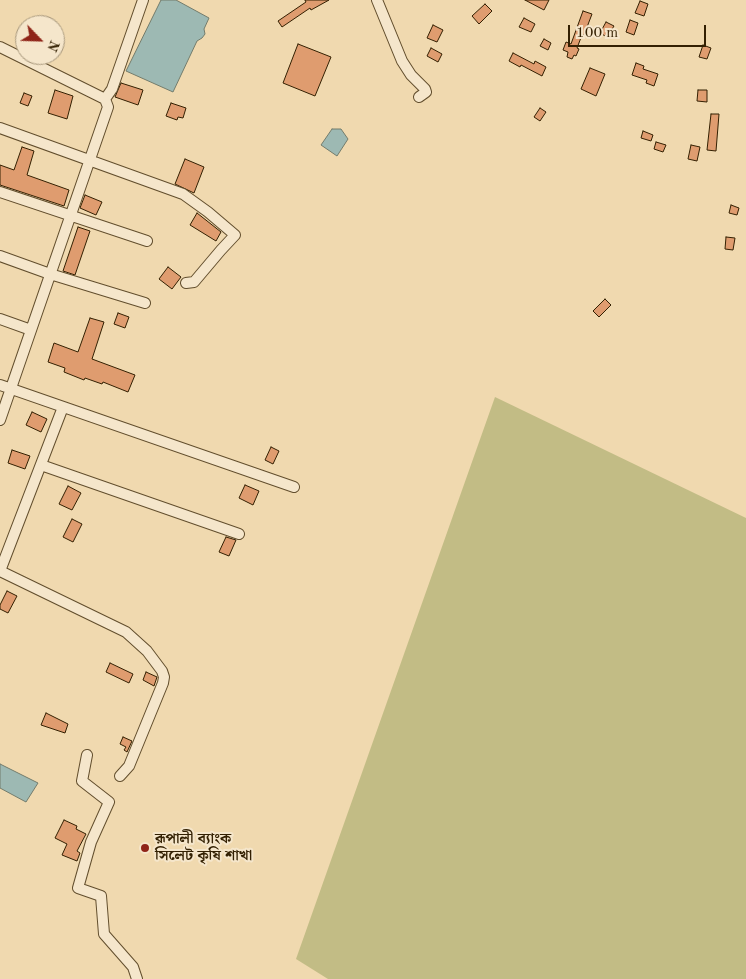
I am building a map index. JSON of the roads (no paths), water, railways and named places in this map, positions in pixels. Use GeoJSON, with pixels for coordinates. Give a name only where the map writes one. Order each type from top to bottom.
{"type":"FeatureCollection","features":[{"type":"Feature","properties":{"kind":"street"},"geometry":{"type":"LineString","coordinates":[[105,99],[112,89],[143,0]]}},
{"type":"Feature","properties":{"kind":"street"},"geometry":{"type":"LineString","coordinates":[[376,0],[402,61],[411,75],[425,89],[426,92],[419,97]]}},
{"type":"Feature","properties":{"kind":"street"},"geometry":{"type":"LineString","coordinates":[[0,47],[105,99],[108,107],[0,420]]}},
{"type":"Feature","properties":{"kind":"street"},"geometry":{"type":"LineString","coordinates":[[0,128],[182,194],[208,212],[235,235],[194,282],[186,283]]}},
{"type":"Feature","properties":{"kind":"street"},"geometry":{"type":"LineString","coordinates":[[0,192],[147,241]]}},
{"type":"Feature","properties":{"kind":"street"},"geometry":{"type":"LineString","coordinates":[[0,256],[50,274],[145,303]]}},
{"type":"Feature","properties":{"kind":"street"},"geometry":{"type":"LineString","coordinates":[[0,318],[31,330]]}},
{"type":"Feature","properties":{"kind":"street"},"geometry":{"type":"LineString","coordinates":[[0,385],[294,487]]}},
{"type":"Feature","properties":{"kind":"street"},"geometry":{"type":"LineString","coordinates":[[63,407],[0,571],[126,632],[147,652],[162,671],[163,683],[129,766],[120,776]]}},
{"type":"Feature","properties":{"kind":"street"},"geometry":{"type":"LineString","coordinates":[[41,465],[240,534]]}},
{"type":"Feature","properties":{"kind":"street"},"geometry":{"type":"LineString","coordinates":[[87,755],[82,781],[108,802],[91,842],[78,888],[101,896],[104,934],[133,967],[137,979]]}},
{"type":"Feature","properties":{"kind":"water"},"geometry":{"type":"Polygon","coordinates":[[[161,0],[176,0],[209,18],[204,29],[205,34],[197,41],[173,92],[126,71],[161,0]]]}},
{"type":"Feature","properties":{"kind":"water"},"geometry":{"type":"Polygon","coordinates":[[[332,129],[341,129],[348,139],[337,156],[321,145],[332,129]]]}},
{"type":"Feature","properties":{"kind":"water"},"geometry":{"type":"Polygon","coordinates":[[[0,764],[38,783],[26,802],[0,788],[0,764]]]}},
{"type":"Feature","properties":{"kind":"place","name":"রূপালী ব্যাংক সিলেট কৃষি শাখা"},"geometry":{"type":"Point","coordinates":[145,848]}}]}
